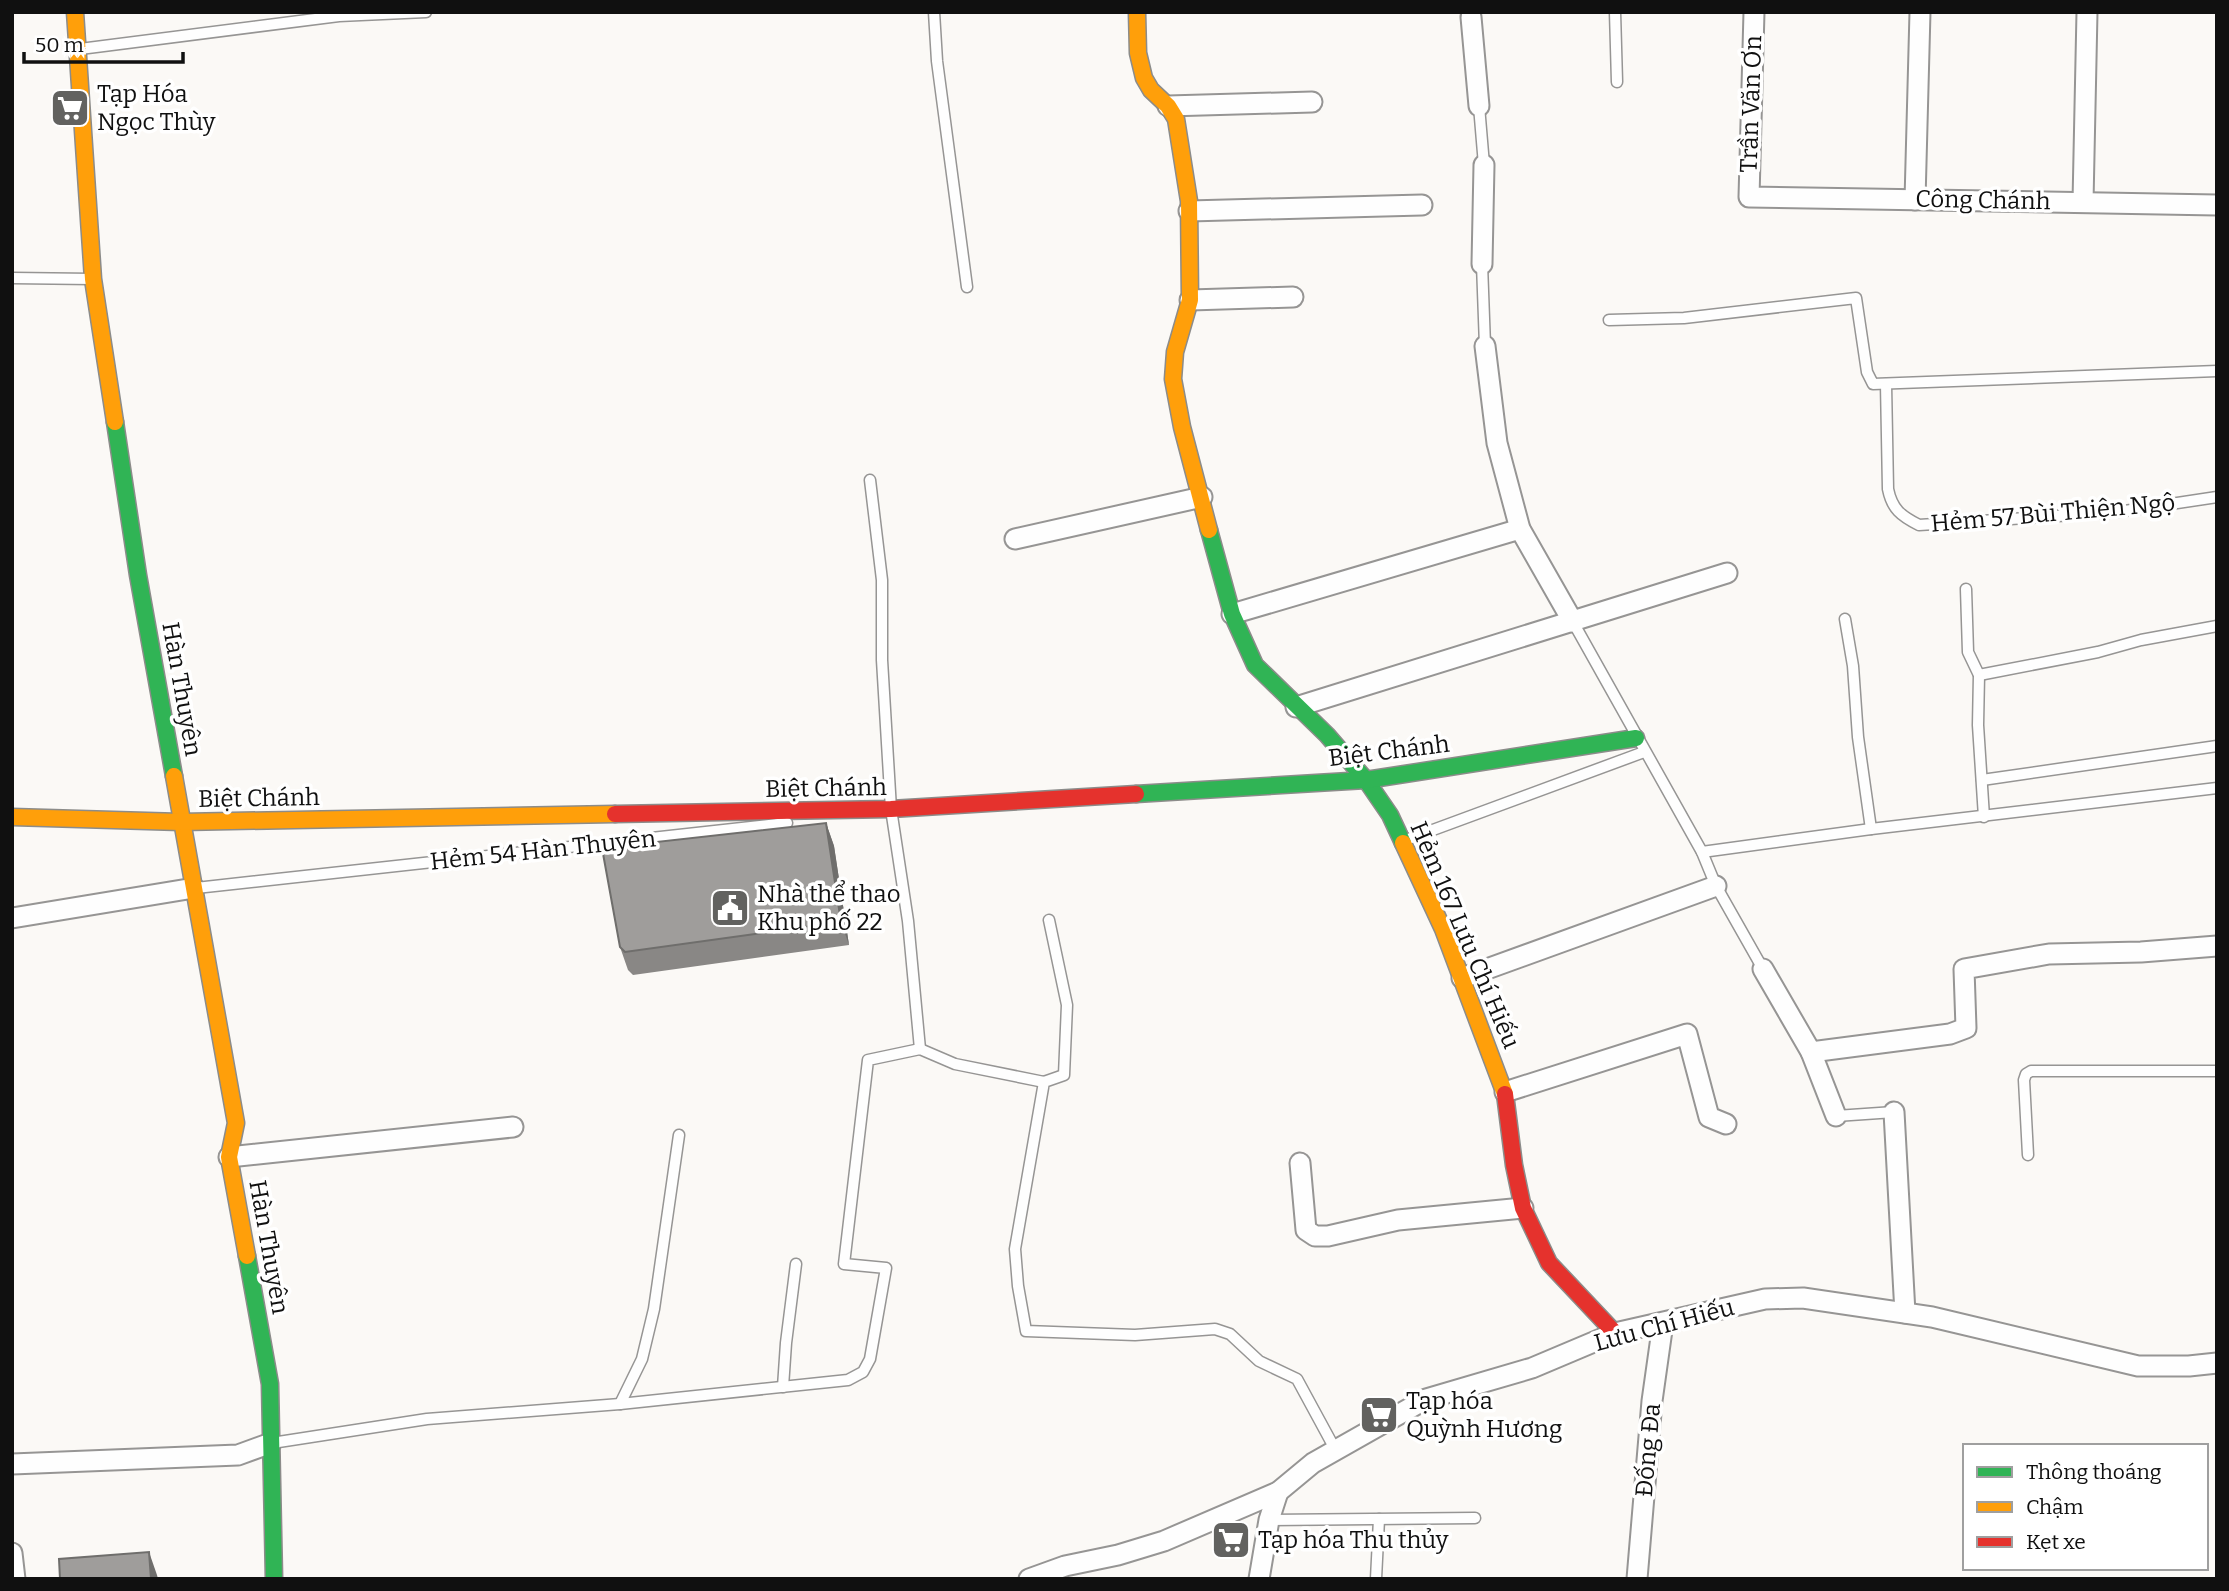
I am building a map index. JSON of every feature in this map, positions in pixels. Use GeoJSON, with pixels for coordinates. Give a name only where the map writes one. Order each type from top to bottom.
{"type":"FeatureCollection","features":[{"type":"Feature","properties":{"kind":"street","name":"Hàn Thuyên"},"geometry":{"type":"LineString","coordinates":[[75,12],[93,279],[138,575],[236,1123],[229,1157],[270,1384],[274,1579]]}},
{"type":"Feature","properties":{"kind":"street"},"geometry":{"type":"LineString","coordinates":[[1137,12],[1139,53],[1144,78],[1150,90],[1168,106],[1312,102]]}},
{"type":"Feature","properties":{"kind":"street","name":"Trần Văn Ơn"},"geometry":{"type":"LineString","coordinates":[[1749,197],[1754,12]]}},
{"type":"Feature","properties":{"kind":"street"},"geometry":{"type":"LineString","coordinates":[[1915,200],[1920,12]]}},
{"type":"Feature","properties":{"kind":"street"},"geometry":{"type":"LineString","coordinates":[[2083,202],[2087,12]]}},
{"type":"Feature","properties":{"kind":"street"},"geometry":{"type":"LineString","coordinates":[[1471,15],[1479,106]]}},
{"type":"Feature","properties":{"kind":"street","name":"Hẻm 167 Lưu Chí Hiếu"},"geometry":{"type":"LineString","coordinates":[[1168,106],[1176,119],[1189,211],[1190,300],[1175,352],[1173,379],[1182,427],[1232,614],[1255,665],[1327,734],[1366,780],[1390,815],[1443,929],[1505,1091],[1514,1165],[1523,1208],[1549,1263],[1615,1333]]}},
{"type":"Feature","properties":{"kind":"street"},"geometry":{"type":"LineString","coordinates":[[1482,264],[1484,165]]}},
{"type":"Feature","properties":{"kind":"street","name":"Công Chánh"},"geometry":{"type":"LineString","coordinates":[[1749,197],[2217,205]]}},
{"type":"Feature","properties":{"kind":"street"},"geometry":{"type":"LineString","coordinates":[[1189,211],[1422,205]]}},
{"type":"Feature","properties":{"kind":"street"},"geometry":{"type":"LineString","coordinates":[[1190,300],[1293,297]]}},
{"type":"Feature","properties":{"kind":"street"},"geometry":{"type":"LineString","coordinates":[[1486,346],[1497,443],[1520,529],[1573,622]]}},
{"type":"Feature","properties":{"kind":"street"},"geometry":{"type":"LineString","coordinates":[[1015,539],[1202,497]]}},
{"type":"Feature","properties":{"kind":"street"},"geometry":{"type":"LineString","coordinates":[[1232,614],[1520,529]]}},
{"type":"Feature","properties":{"kind":"street"},"geometry":{"type":"LineString","coordinates":[[1296,707],[1727,573]]}},
{"type":"Feature","properties":{"kind":"street","name":"Biệt Chánh"},"geometry":{"type":"LineString","coordinates":[[12,817],[181,822],[891,809],[1366,780],[1640,745]]}},
{"type":"Feature","properties":{"kind":"street"},"geometry":{"type":"LineString","coordinates":[[1462,978],[1716,886]]}},
{"type":"Feature","properties":{"kind":"street"},"geometry":{"type":"LineString","coordinates":[[12,918],[194,888]]}},
{"type":"Feature","properties":{"kind":"street"},"geometry":{"type":"LineString","coordinates":[[1811,1052],[1962,1031],[1967,1024],[1964,969],[2049,954],[2141,952],[2217,946]]}},
{"type":"Feature","properties":{"kind":"street"},"geometry":{"type":"LineString","coordinates":[[1763,969],[1811,1052],[1836,1116]]}},
{"type":"Feature","properties":{"kind":"street"},"geometry":{"type":"LineString","coordinates":[[1505,1091],[1687,1034],[1709,1117],[1726,1124]]}},
{"type":"Feature","properties":{"kind":"street"},"geometry":{"type":"LineString","coordinates":[[1894,1112],[1905,1313]]}},
{"type":"Feature","properties":{"kind":"street"},"geometry":{"type":"LineString","coordinates":[[229,1157],[513,1127]]}},
{"type":"Feature","properties":{"kind":"street"},"geometry":{"type":"LineString","coordinates":[[1300,1163],[1306,1230],[1315,1236],[1328,1236],[1398,1220],[1523,1208]]}},
{"type":"Feature","properties":{"kind":"street","name":"Lưu Chí Hiếu"},"geometry":{"type":"LineString","coordinates":[[1029,1579],[1065,1566],[1118,1555],[1164,1541],[1278,1492],[1335,1449],[1426,1399],[1532,1368],[1615,1333],[1765,1299],[1803,1298],[1932,1317],[2138,1366],[2217,1363]]}},
{"type":"Feature","properties":{"kind":"street","name":"Đống Đa"},"geometry":{"type":"LineString","coordinates":[[1637,1579],[1652,1401],[1663,1323]]}},
{"type":"Feature","properties":{"kind":"street"},"geometry":{"type":"LineString","coordinates":[[12,1464],[238,1455],[271,1443]]}},
{"type":"Feature","properties":{"kind":"street"},"geometry":{"type":"LineString","coordinates":[[1259,1579],[1269,1520],[1278,1492]]}},
{"type":"Feature","properties":{"kind":"street"},"geometry":{"type":"LineString","coordinates":[[12,1553],[15,1579]]}},
{"type":"Feature","properties":{"kind":"lane"},"geometry":{"type":"LineString","coordinates":[[76,49],[339,16],[426,12]]}},
{"type":"Feature","properties":{"kind":"lane"},"geometry":{"type":"LineString","coordinates":[[934,12],[937,61],[967,287]]}},
{"type":"Feature","properties":{"kind":"lane"},"geometry":{"type":"LineString","coordinates":[[1615,12],[1617,82]]}},
{"type":"Feature","properties":{"kind":"lane"},"geometry":{"type":"LineString","coordinates":[[1479,106],[1484,165]]}},
{"type":"Feature","properties":{"kind":"lane"},"geometry":{"type":"LineString","coordinates":[[1482,264],[1486,346]]}},
{"type":"Feature","properties":{"kind":"lane"},"geometry":{"type":"LineString","coordinates":[[12,278],[93,279]]}},
{"type":"Feature","properties":{"kind":"lane"},"geometry":{"type":"LineString","coordinates":[[1609,320],[1684,318],[1856,298],[1867,372],[1873,384],[2217,371]]}},
{"type":"Feature","properties":{"kind":"lane","name":"Hẻm 57 Bùi Thiện Ngộ"},"geometry":{"type":"LineString","coordinates":[[1886,384],[1888,489],[1891,505],[1902,516],[1919,525],[2118,512],[2217,497]]}},
{"type":"Feature","properties":{"kind":"lane"},"geometry":{"type":"LineString","coordinates":[[870,480],[881,580],[891,809],[908,921],[919,1049]]}},
{"type":"Feature","properties":{"kind":"lane"},"geometry":{"type":"LineString","coordinates":[[1966,589],[1968,652],[1979,675],[1978,725],[1984,817]]}},
{"type":"Feature","properties":{"kind":"lane"},"geometry":{"type":"LineString","coordinates":[[1845,619],[1853,666],[1858,737],[1871,829]]}},
{"type":"Feature","properties":{"kind":"lane"},"geometry":{"type":"LineString","coordinates":[[1573,622],[1702,852],[1716,886],[1763,969]]}},
{"type":"Feature","properties":{"kind":"lane"},"geometry":{"type":"LineString","coordinates":[[1979,675],[2217,626]]}},
{"type":"Feature","properties":{"kind":"lane"},"geometry":{"type":"LineString","coordinates":[[1402,841],[1640,745]]}},
{"type":"Feature","properties":{"kind":"lane"},"geometry":{"type":"LineString","coordinates":[[1982,780],[2217,746]]}},
{"type":"Feature","properties":{"kind":"lane"},"geometry":{"type":"LineString","coordinates":[[1702,852],[2217,788]]}},
{"type":"Feature","properties":{"kind":"lane","name":"Hẻm 54 Hàn Thuyên"},"geometry":{"type":"LineString","coordinates":[[194,888],[741,829],[891,809]]}},
{"type":"Feature","properties":{"kind":"lane"},"geometry":{"type":"LineString","coordinates":[[271,1443],[427,1419],[620,1404],[848,1380],[863,1372],[870,1359],[886,1268],[844,1264],[868,1060],[919,1049],[955,1065],[1044,1082],[1064,1075],[1067,1005],[1049,920]]}},
{"type":"Feature","properties":{"kind":"lane"},"geometry":{"type":"LineString","coordinates":[[2028,1155],[2024,1080],[2026,1074],[2031,1071],[2217,1071]]}},
{"type":"Feature","properties":{"kind":"lane"},"geometry":{"type":"LineString","coordinates":[[1044,1082],[1015,1249],[1026,1331],[1135,1335],[1215,1329],[1230,1334],[1259,1361],[1297,1379],[1335,1449]]}},
{"type":"Feature","properties":{"kind":"lane"},"geometry":{"type":"LineString","coordinates":[[1836,1116],[1894,1112]]}},
{"type":"Feature","properties":{"kind":"lane"},"geometry":{"type":"LineString","coordinates":[[620,1404],[642,1359],[654,1309],[679,1135]]}},
{"type":"Feature","properties":{"kind":"lane"},"geometry":{"type":"LineString","coordinates":[[783,1387],[796,1264]]}},
{"type":"Feature","properties":{"kind":"lane"},"geometry":{"type":"LineString","coordinates":[[1269,1520],[1475,1518]]}},
{"type":"Feature","properties":{"kind":"lane"},"geometry":{"type":"LineString","coordinates":[[1376,1579],[1379,1519]]}},
{"type":"Feature","properties":{"kind":"building","name":"Nhà thể thao Khu phố 22"},"geometry":{"type":"Polygon","coordinates":[[[826,823],[841,922],[625,952],[620,947],[602,848],[826,823]]]}},
{"type":"Feature","properties":{"kind":"building"},"geometry":{"type":"Polygon","coordinates":[[[149,1552],[151,1579],[60,1579],[59,1559],[149,1552]]]}},
{"type":"Feature","properties":{"kind":"traffic: fast"},"geometry":{"type":"LineString","coordinates":[[115,422],[138,575],[174,776]]}},
{"type":"Feature","properties":{"kind":"traffic: fast"},"geometry":{"type":"LineString","coordinates":[[1209,530],[1232,614],[1255,665],[1327,735],[1366,780],[1390,815],[1403,843]]}},
{"type":"Feature","properties":{"kind":"traffic: fast"},"geometry":{"type":"LineString","coordinates":[[1136,794],[1366,780],[1636,738]]}},
{"type":"Feature","properties":{"kind":"traffic: fast"},"geometry":{"type":"LineString","coordinates":[[247,1256],[270,1384],[274,1579]]}},
{"type":"Feature","properties":{"kind":"traffic: slow"},"geometry":{"type":"LineString","coordinates":[[75,12],[93,279],[115,422]]}},
{"type":"Feature","properties":{"kind":"traffic: slow"},"geometry":{"type":"LineString","coordinates":[[1137,12],[1138,53],[1144,78],[1176,119],[1189,201],[1190,300],[1175,352],[1173,379],[1182,427],[1209,530]]}},
{"type":"Feature","properties":{"kind":"traffic: slow"},"geometry":{"type":"LineString","coordinates":[[174,776],[236,1123],[229,1157],[247,1256]]}},
{"type":"Feature","properties":{"kind":"traffic: slow"},"geometry":{"type":"LineString","coordinates":[[12,817],[181,822],[615,814]]}},
{"type":"Feature","properties":{"kind":"traffic: slow"},"geometry":{"type":"LineString","coordinates":[[1403,843],[1443,929],[1505,1094]]}},
{"type":"Feature","properties":{"kind":"traffic: jam"},"geometry":{"type":"LineString","coordinates":[[615,814],[891,809],[1136,794]]}},
{"type":"Feature","properties":{"kind":"traffic: jam"},"geometry":{"type":"LineString","coordinates":[[1505,1094],[1514,1165],[1523,1208],[1549,1263],[1615,1333]]}},
{"type":"Feature","properties":{"kind":"place","name":"Tạp Hóa Ngọc Thùy"},"geometry":{"type":"Point","coordinates":[70,108]}},
{"type":"Feature","properties":{"kind":"place","name":"Nhà thể thao Khu phố 22"},"geometry":{"type":"Point","coordinates":[730,908]}},
{"type":"Feature","properties":{"kind":"place","name":"Tạp hóa Quỳnh Hương"},"geometry":{"type":"Point","coordinates":[1379,1415]}},
{"type":"Feature","properties":{"kind":"place","name":"Tạp hóa Thu thủy"},"geometry":{"type":"Point","coordinates":[1231,1540]}}]}
